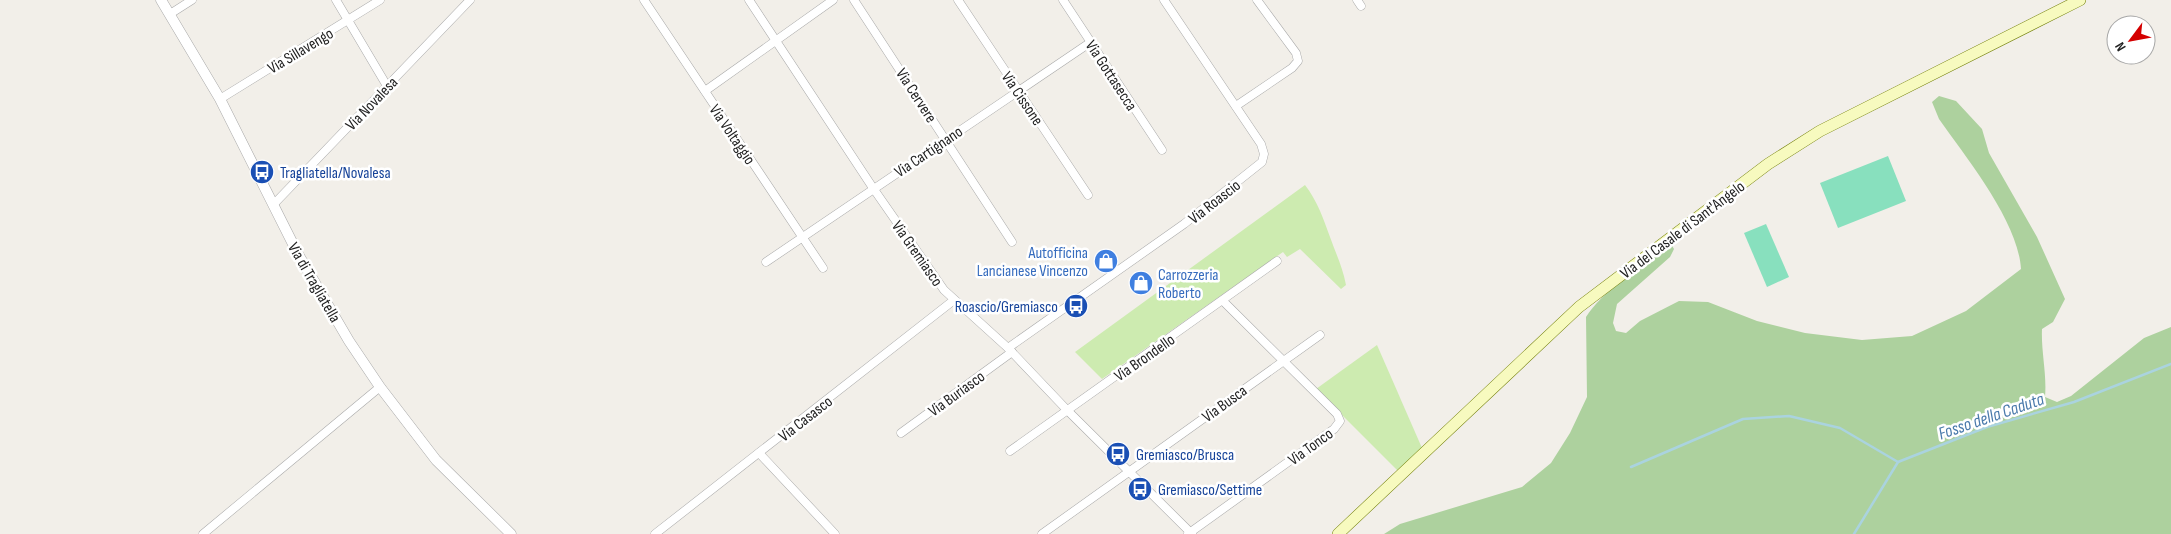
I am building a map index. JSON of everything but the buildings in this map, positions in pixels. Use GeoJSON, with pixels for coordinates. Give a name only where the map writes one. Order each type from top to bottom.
{"type":"FeatureCollection","features":[{"type":"Feature","properties":{"kind":"main road","name":"Via del Casale di Sant'Angelo"},"geometry":{"type":"LineString","coordinates":[[1338,534],[1569,315],[1779,155],[1820,131],[2080,0]]}},
{"type":"Feature","properties":{"kind":"street","name":"Via di Tragliatella"},"geometry":{"type":"LineString","coordinates":[[161,0],[220,99],[324,302],[380,387],[444,469],[511,534]]}},
{"type":"Feature","properties":{"kind":"street"},"geometry":{"type":"LineString","coordinates":[[170,14],[192,0]]}},
{"type":"Feature","properties":{"kind":"street"},"geometry":{"type":"LineString","coordinates":[[336,0],[387,86]]}},
{"type":"Feature","properties":{"kind":"street","name":"Via Sillavengo"},"geometry":{"type":"LineString","coordinates":[[220,99],[380,0]]}},
{"type":"Feature","properties":{"kind":"street","name":"Via Novalesa"},"geometry":{"type":"LineString","coordinates":[[273,205],[470,0]]}},
{"type":"Feature","properties":{"kind":"street","name":"Via Voltaggio"},"geometry":{"type":"LineString","coordinates":[[644,0],[823,268]]}},
{"type":"Feature","properties":{"kind":"street","name":"Via Gremiasco"},"geometry":{"type":"LineString","coordinates":[[749,0],[939,285],[1010,350],[1190,533]]}},
{"type":"Feature","properties":{"kind":"street"},"geometry":{"type":"LineString","coordinates":[[704,91],[833,0]]}},
{"type":"Feature","properties":{"kind":"street","name":"Via Cervere"},"geometry":{"type":"LineString","coordinates":[[854,0],[1012,242]]}},
{"type":"Feature","properties":{"kind":"street","name":"Via Cissone"},"geometry":{"type":"LineString","coordinates":[[958,0],[1088,195]]}},
{"type":"Feature","properties":{"kind":"street","name":"Via Gottasecca"},"geometry":{"type":"LineString","coordinates":[[1063,0],[1162,150]]}},
{"type":"Feature","properties":{"kind":"street","name":"Via Roascio"},"geometry":{"type":"LineString","coordinates":[[1010,350],[1188,221],[1259,167],[1264,157],[1262,147],[1236,106],[1164,0]]}},
{"type":"Feature","properties":{"kind":"street"},"geometry":{"type":"LineString","coordinates":[[1236,106],[1292,68],[1298,61],[1296,53],[1257,0]]}},
{"type":"Feature","properties":{"kind":"street","name":"Via Cartignano"},"geometry":{"type":"LineString","coordinates":[[766,262],[945,139],[1091,42]]}},
{"type":"Feature","properties":{"kind":"street","name":"Via Brondello"},"geometry":{"type":"LineString","coordinates":[[1010,451],[1277,261]]}},
{"type":"Feature","properties":{"kind":"street","name":"Via Casasco"},"geometry":{"type":"LineString","coordinates":[[655,534],[954,300]]}},
{"type":"Feature","properties":{"kind":"street","name":"Via Tonco"},"geometry":{"type":"LineString","coordinates":[[1190,533],[1339,424],[1337,414],[1223,301]]}},
{"type":"Feature","properties":{"kind":"street","name":"Via Busca"},"geometry":{"type":"LineString","coordinates":[[1042,534],[1320,335]]}},
{"type":"Feature","properties":{"kind":"street","name":"Via Buriasco"},"geometry":{"type":"LineString","coordinates":[[901,433],[1010,350]]}},
{"type":"Feature","properties":{"kind":"street"},"geometry":{"type":"LineString","coordinates":[[203,534],[380,387]]}},
{"type":"Feature","properties":{"kind":"street"},"geometry":{"type":"LineString","coordinates":[[759,453],[835,534]]}},
{"type":"Feature","properties":{"kind":"green space"},"geometry":{"type":"Polygon","coordinates":[[[1939,96],[1956,101],[1982,129],[1989,153],[2037,237],[2065,299],[2053,322],[2042,329],[2045,397],[2057,402],[2071,396],[2144,338],[2171,327],[2171,534],[1384,534],[1400,524],[1522,487],[1551,463],[1570,433],[1587,397],[1586,317],[1594,306],[1614,287],[1671,244],[1674,249],[1670,257],[1617,304],[1613,323],[1616,331],[1626,333],[1640,321],[1679,301],[1708,302],[1757,321],[1805,333],[1862,340],[1912,336],[1966,311],[2021,269],[2018,250],[2001,211],[1976,171],[1939,119],[1932,102],[1939,96]]]}},
{"type":"Feature","properties":{"kind":"green space"},"geometry":{"type":"Polygon","coordinates":[[[1888,156],[1906,201],[1838,228],[1820,183],[1888,156]]]}},
{"type":"Feature","properties":{"kind":"green space"},"geometry":{"type":"Polygon","coordinates":[[[1305,185],[1320,210],[1341,267],[1346,285],[1341,289],[1300,249],[1287,257],[1283,252],[1102,379],[1075,352],[1305,185]]]}},
{"type":"Feature","properties":{"kind":"green space"},"geometry":{"type":"Polygon","coordinates":[[[1766,224],[1789,277],[1767,287],[1744,233],[1766,224]]]}},
{"type":"Feature","properties":{"kind":"green space"},"geometry":{"type":"Polygon","coordinates":[[[1377,345],[1422,448],[1398,471],[1316,389],[1377,345]]]}},
{"type":"Feature","properties":{"kind":"waterway","name":"Fosso della Caduta"},"geometry":{"type":"LineString","coordinates":[[1854,534],[1898,462],[1987,427],[2074,402],[2171,364]]}},
{"type":"Feature","properties":{"kind":"waterway"},"geometry":{"type":"LineString","coordinates":[[1631,467],[1743,419],[1789,416],[1840,428],[1898,462]]}},
{"type":"Feature","properties":{"kind":"place","name":"Tragliatella/Novalesa"},"geometry":{"type":"Point","coordinates":[262,172]}},
{"type":"Feature","properties":{"kind":"place","name":"Autofficina Lancianese Vincenzo"},"geometry":{"type":"Point","coordinates":[1106,261]}},
{"type":"Feature","properties":{"kind":"place","name":"Carrozzeria Roberto"},"geometry":{"type":"Point","coordinates":[1141,283]}},
{"type":"Feature","properties":{"kind":"place","name":"Roascio/Gremiasco"},"geometry":{"type":"Point","coordinates":[1076,306]}},
{"type":"Feature","properties":{"kind":"place","name":"Gremiasco/Brusca"},"geometry":{"type":"Point","coordinates":[1118,454]}},
{"type":"Feature","properties":{"kind":"place","name":"Gremiasco/Settime"},"geometry":{"type":"Point","coordinates":[1140,489]}}]}
